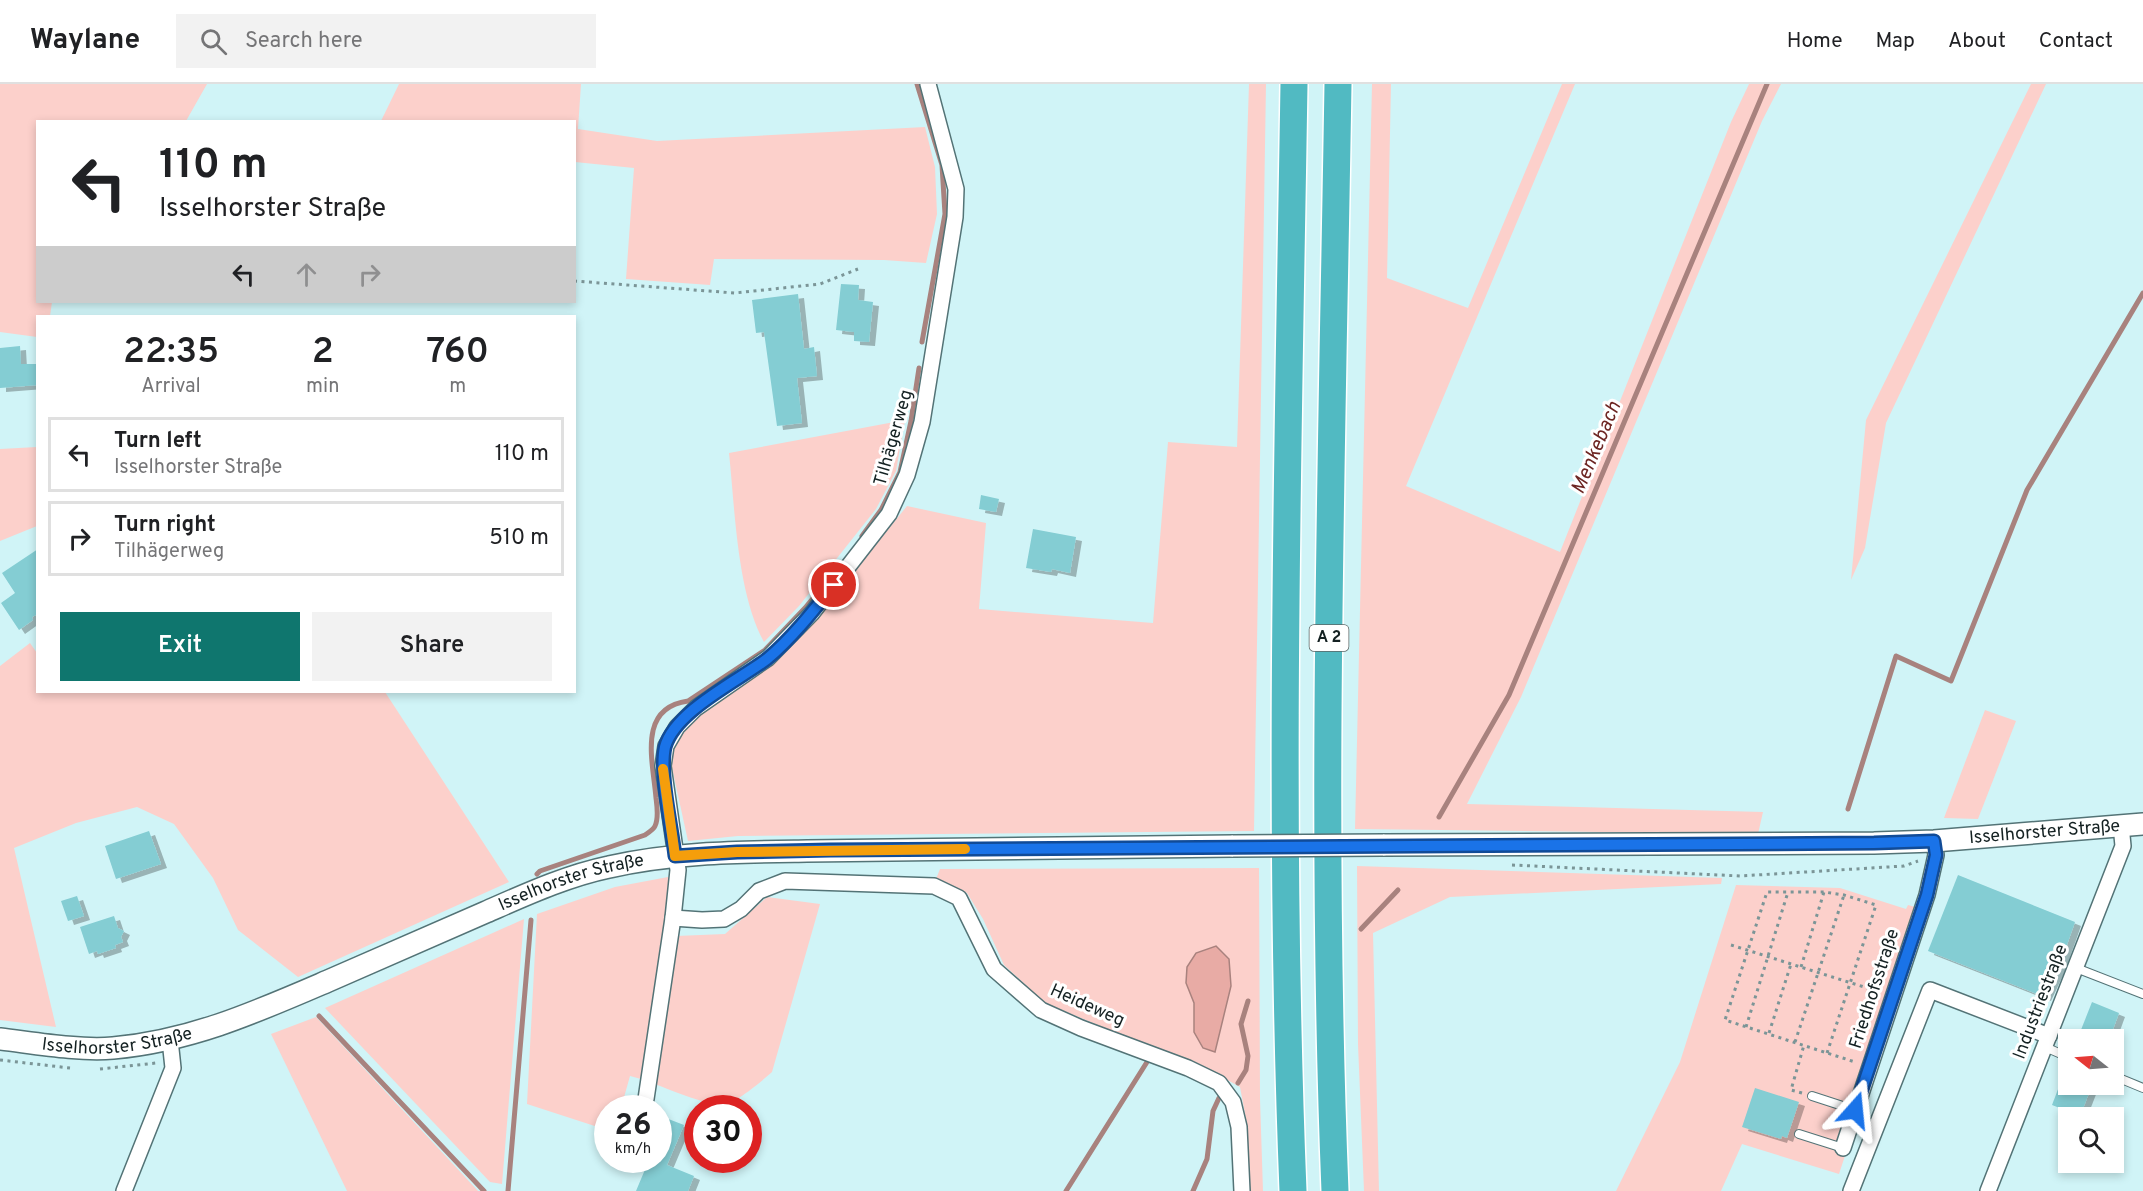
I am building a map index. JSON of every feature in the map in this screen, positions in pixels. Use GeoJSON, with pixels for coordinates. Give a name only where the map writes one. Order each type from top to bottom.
{"type":"FeatureCollection","features":[{"type":"Feature","properties":{"kind":"highway","name":"A 2"},"geometry":{"type":"LineString","coordinates":[[1293,1191],[1287,1047],[1285,720],[1294,84]]}},
{"type":"Feature","properties":{"kind":"highway","name":"A 2"},"geometry":{"type":"LineString","coordinates":[[1335,1191],[1329,1044],[1328,707],[1338,84]]}},
{"type":"Feature","properties":{"kind":"street","name":"Tilhägerweg"},"geometry":{"type":"LineString","coordinates":[[675,856],[663,766],[666,746],[676,727],[696,708],[768,658],[812,613],[889,514],[908,475],[922,422],[955,217],[956,189],[928,84]]}},
{"type":"Feature","properties":{"kind":"street","name":"Isselhorster Straße"},"geometry":{"type":"LineString","coordinates":[[0,1039],[51,1045],[111,1048],[170,1040],[225,1024],[265,1008],[538,890],[608,867],[675,856],[795,851],[1233,846],[1874,843],[1934,841],[2143,824]]}},
{"type":"Feature","properties":{"kind":"street","name":"Industriestraße"},"geometry":{"type":"LineString","coordinates":[[1988,1191],[2123,846],[2121,825]]}},
{"type":"Feature","properties":{"kind":"street","name":"Friedhofsstraße"},"geometry":{"type":"LineString","coordinates":[[1843,1148],[1927,895],[1936,855],[1934,841]]}},
{"type":"Feature","properties":{"kind":"street"},"geometry":{"type":"LineString","coordinates":[[647,1095],[673,918],[678,870],[675,856]]}},
{"type":"Feature","properties":{"kind":"street","name":"Heideweg"},"geometry":{"type":"LineString","coordinates":[[673,918],[724,919],[741,909],[759,891],[785,881],[934,886],[959,898],[994,969],[1041,1010],[1081,1028],[1188,1068],[1220,1083],[1233,1102],[1239,1127],[1242,1191]]}},
{"type":"Feature","properties":{"kind":"street"},"geometry":{"type":"LineString","coordinates":[[1851,1191],[1930,990],[2047,1041]]}},
{"type":"Feature","properties":{"kind":"street"},"geometry":{"type":"LineString","coordinates":[[124,1191],[173,1068],[170,1040]]}},
{"type":"Feature","properties":{"kind":"lane"},"geometry":{"type":"LineString","coordinates":[[2076,968],[2143,994]]}},
{"type":"Feature","properties":{"kind":"lane"},"geometry":{"type":"LineString","coordinates":[[2047,1041],[2058,1049]]}},
{"type":"Feature","properties":{"kind":"lane"},"geometry":{"type":"LineString","coordinates":[[2124,1080],[2143,1088]]}},
{"type":"Feature","properties":{"kind":"lane"},"geometry":{"type":"LineString","coordinates":[[1812,1096],[1855,1110]]}},
{"type":"Feature","properties":{"kind":"lane"},"geometry":{"type":"LineString","coordinates":[[1799,1134],[1843,1148]]}},
{"type":"Feature","properties":{"kind":"path"},"geometry":{"type":"LineString","coordinates":[[576,281],[735,294],[820,284],[858,268]]}},
{"type":"Feature","properties":{"kind":"path"},"geometry":{"type":"LineString","coordinates":[[1503,864],[1740,876],[1873,868]]}},
{"type":"Feature","properties":{"kind":"path"},"geometry":{"type":"LineString","coordinates":[[1827,1053],[1876,905],[1844,895],[1824,892],[1767,892],[1725,1020],[1804,1046],[1827,1053],[1857,1062]]}},
{"type":"Feature","properties":{"kind":"path"},"geometry":{"type":"LineString","coordinates":[[1746,1027],[1788,892]]}},
{"type":"Feature","properties":{"kind":"path"},"geometry":{"type":"LineString","coordinates":[[1801,967],[1824,892]]}},
{"type":"Feature","properties":{"kind":"path"},"geometry":{"type":"LineString","coordinates":[[1794,1042],[1844,895]]}},
{"type":"Feature","properties":{"kind":"path"},"geometry":{"type":"LineString","coordinates":[[1731,945],[1893,996]]}},
{"type":"Feature","properties":{"kind":"path"},"geometry":{"type":"LineString","coordinates":[[1768,1034],[1791,964]]}},
{"type":"Feature","properties":{"kind":"path"},"geometry":{"type":"LineString","coordinates":[[1804,1046],[1791,1090],[1812,1096]]}},
{"type":"Feature","properties":{"kind":"shaded area"},"geometry":{"type":"Polygon","coordinates":[[[0,84],[207,84],[187,120],[36,120],[36,303],[52,303],[50,315],[36,315],[36,337],[0,332],[0,84]]]}},
{"type":"Feature","properties":{"kind":"shaded area"},"geometry":{"type":"Polygon","coordinates":[[[399,84],[581,84],[578,129],[657,141],[925,127],[935,167],[937,214],[926,263],[884,260],[714,259],[710,285],[626,279],[634,168],[576,162],[576,120],[381,120],[399,84]]]}},
{"type":"Feature","properties":{"kind":"shaded area"},"geometry":{"type":"Polygon","coordinates":[[[1249,84],[1266,84],[1254,831],[738,836],[688,841],[672,768],[673,749],[681,729],[816,618],[907,506],[986,523],[979,609],[1153,623],[1168,442],[1237,447],[1249,84]]]}},
{"type":"Feature","properties":{"kind":"shaded area"},"geometry":{"type":"Polygon","coordinates":[[[1372,84],[1391,84],[1387,278],[1468,308],[1562,84],[1575,84],[1406,486],[1560,552],[1731,122],[1749,84],[1781,84],[1762,121],[1521,697],[1467,804],[1763,812],[1758,834],[1355,829],[1372,84]]]}},
{"type":"Feature","properties":{"kind":"shaded area"},"geometry":{"type":"Polygon","coordinates":[[[2031,84],[2046,84],[1886,423],[1865,548],[1851,580],[1866,420],[2031,84]]]}},
{"type":"Feature","properties":{"kind":"shaded area"},"geometry":{"type":"Polygon","coordinates":[[[905,420],[896,471],[876,509],[799,606],[764,642],[748,600],[743,576],[729,453],[905,420]]]}},
{"type":"Feature","properties":{"kind":"shaded area"},"geometry":{"type":"Polygon","coordinates":[[[36,447],[36,526],[0,541],[0,449],[36,447]]]}},
{"type":"Feature","properties":{"kind":"shaded area"},"geometry":{"type":"Polygon","coordinates":[[[30,643],[36,652],[36,693],[386,693],[509,882],[298,977],[238,930],[213,878],[174,824],[137,807],[76,823],[14,848],[56,1027],[0,1020],[0,666],[30,643]]]}},
{"type":"Feature","properties":{"kind":"shaded area"},"geometry":{"type":"Polygon","coordinates":[[[1985,710],[2016,721],[1978,819],[1944,818],[1985,710]]]}},
{"type":"Feature","properties":{"kind":"shaded area"},"geometry":{"type":"Polygon","coordinates":[[[1357,866],[1722,878],[1721,884],[1450,897],[1373,933],[1379,1191],[1364,1191],[1358,1044],[1357,866]]]}},
{"type":"Feature","properties":{"kind":"shaded area"},"geometry":{"type":"Polygon","coordinates":[[[1259,868],[1260,1099],[1263,1191],[1248,1191],[1248,1130],[1240,1087],[1222,1077],[1045,1003],[1004,965],[983,919],[967,893],[936,879],[940,869],[1259,868]]]}},
{"type":"Feature","properties":{"kind":"shaded area"},"geometry":{"type":"Polygon","coordinates":[[[668,877],[672,893],[641,1079],[630,1076],[625,1095],[594,1095],[594,1126],[527,1104],[537,914],[615,887],[668,877]]]}},
{"type":"Feature","properties":{"kind":"shaded area"},"geometry":{"type":"Polygon","coordinates":[[[1736,885],[1840,888],[1906,909],[1908,905],[1926,910],[1839,1174],[1742,1144],[1721,1191],[1616,1191],[1680,1062],[1736,885]]]}},
{"type":"Feature","properties":{"kind":"shaded area"},"geometry":{"type":"Polygon","coordinates":[[[767,897],[820,904],[772,1072],[743,1095],[685,1095],[652,1083],[676,936],[725,934],[767,897]]]}},
{"type":"Feature","properties":{"kind":"shaded area"},"geometry":{"type":"Polygon","coordinates":[[[524,919],[502,1184],[490,1182],[325,1008],[524,919]]]}},
{"type":"Feature","properties":{"kind":"shaded area"},"geometry":{"type":"Polygon","coordinates":[[[1216,946],[1229,959],[1231,986],[1215,1052],[1203,1048],[1194,1032],[1194,1003],[1186,983],[1187,967],[1196,953],[1216,946]]]}},
{"type":"Feature","properties":{"kind":"shaded area"},"geometry":{"type":"Polygon","coordinates":[[[316,1017],[478,1191],[347,1191],[271,1034],[316,1017]]]}},
{"type":"Feature","properties":{"kind":"building"},"geometry":{"type":"Polygon","coordinates":[[[841,284],[859,285],[858,300],[873,302],[869,342],[854,341],[854,332],[836,330],[841,284]]]}},
{"type":"Feature","properties":{"kind":"building"},"geometry":{"type":"Polygon","coordinates":[[[798,294],[804,349],[814,347],[817,376],[797,378],[802,423],[777,426],[764,332],[756,333],[752,300],[798,294]]]}},
{"type":"Feature","properties":{"kind":"building"},"geometry":{"type":"Polygon","coordinates":[[[20,346],[21,364],[36,364],[36,385],[0,388],[0,348],[20,346]]]}},
{"type":"Feature","properties":{"kind":"building"},"geometry":{"type":"Polygon","coordinates":[[[981,495],[999,499],[996,512],[979,509],[981,495]]]}},
{"type":"Feature","properties":{"kind":"building"},"geometry":{"type":"Polygon","coordinates":[[[1033,529],[1076,537],[1070,573],[1052,569],[1051,572],[1026,568],[1033,529]]]}},
{"type":"Feature","properties":{"kind":"building"},"geometry":{"type":"Polygon","coordinates":[[[36,550],[36,615],[19,630],[1,603],[15,593],[2,573],[36,550]]]}},
{"type":"Feature","properties":{"kind":"building"},"geometry":{"type":"Polygon","coordinates":[[[149,831],[161,864],[116,879],[105,846],[149,831]]]}},
{"type":"Feature","properties":{"kind":"building"},"geometry":{"type":"Polygon","coordinates":[[[1958,875],[2075,922],[2059,967],[2045,997],[1928,951],[1958,875]]]}},
{"type":"Feature","properties":{"kind":"building"},"geometry":{"type":"Polygon","coordinates":[[[77,896],[84,916],[68,921],[61,901],[77,896]]]}},
{"type":"Feature","properties":{"kind":"building"},"geometry":{"type":"Polygon","coordinates":[[[114,916],[118,928],[124,931],[121,937],[123,942],[115,945],[116,948],[98,954],[97,951],[89,954],[80,927],[114,916]]]}},
{"type":"Feature","properties":{"kind":"building"},"geometry":{"type":"Polygon","coordinates":[[[2092,1002],[2119,1013],[2113,1029],[2081,1029],[2092,1002]]]}},
{"type":"Feature","properties":{"kind":"building"},"geometry":{"type":"Polygon","coordinates":[[[1755,1088],[1799,1102],[1787,1138],[1782,1136],[1781,1139],[1742,1127],[1755,1088]]]}},
{"type":"Feature","properties":{"kind":"building"},"geometry":{"type":"Polygon","coordinates":[[[2058,1089],[2058,1095],[2088,1095],[2084,1107],[2058,1107],[2052,1105],[2058,1089]]]}},
{"type":"Feature","properties":{"kind":"building"},"geometry":{"type":"Polygon","coordinates":[[[672,1120],[684,1125],[672,1153],[672,1120]]]}},
{"type":"Feature","properties":{"kind":"building"},"geometry":{"type":"Polygon","coordinates":[[[672,1167],[694,1176],[688,1191],[636,1191],[644,1173],[672,1173],[672,1167]]]}},
{"type":"Feature","properties":{"kind":"waterway"},"geometry":{"type":"LineString","coordinates":[[917,84],[942,165],[945,214],[922,342]]}},
{"type":"Feature","properties":{"kind":"waterway","name":"Menkebach"},"geometry":{"type":"LineString","coordinates":[[1439,817],[1509,695],[1767,84]]}},
{"type":"Feature","properties":{"kind":"waterway"},"geometry":{"type":"LineString","coordinates":[[1848,809],[1896,656],[1951,681],[2027,490],[2143,293]]}},
{"type":"Feature","properties":{"kind":"waterway"},"geometry":{"type":"LineString","coordinates":[[862,536],[881,510],[900,472],[919,368]]}},
{"type":"Feature","properties":{"kind":"waterway"},"geometry":{"type":"LineString","coordinates":[[537,874],[540,871],[645,835],[653,828],[657,812],[651,753],[652,738],[661,714],[672,706],[688,701],[765,650],[805,608],[833,574]]}},
{"type":"Feature","properties":{"kind":"waterway","name":"Menkebach"},"geometry":{"type":"LineString","coordinates":[[1361,929],[1398,890]]}},
{"type":"Feature","properties":{"kind":"waterway"},"geometry":{"type":"LineString","coordinates":[[508,1191],[531,920]]}},
{"type":"Feature","properties":{"kind":"waterway","name":"Menkebach"},"geometry":{"type":"LineString","coordinates":[[1238,1083],[1246,1070],[1248,1056],[1241,1024],[1248,1001]]}},
{"type":"Feature","properties":{"kind":"waterway"},"geometry":{"type":"LineString","coordinates":[[319,1016],[484,1191]]}},
{"type":"Feature","properties":{"kind":"waterway"},"geometry":{"type":"LineString","coordinates":[[1066,1191],[1147,1062]]}},
{"type":"Feature","properties":{"kind":"waterway","name":"Menkebach"},"geometry":{"type":"LineString","coordinates":[[1193,1191],[1207,1159],[1213,1111],[1219,1098]]}},
{"type":"Feature","properties":{"kind":"slow traffic"},"geometry":{"type":"LineString","coordinates":[[663,769],[675,856],[737,852],[965,849]]}},
{"type":"Feature","properties":{"kind":"route"},"geometry":{"type":"LineString","coordinates":[[834,585],[812,613],[768,658],[696,708],[676,727],[666,746],[663,766],[675,856],[830,850],[1934,841],[1936,855],[1927,895],[1855,1110]]}}]}
